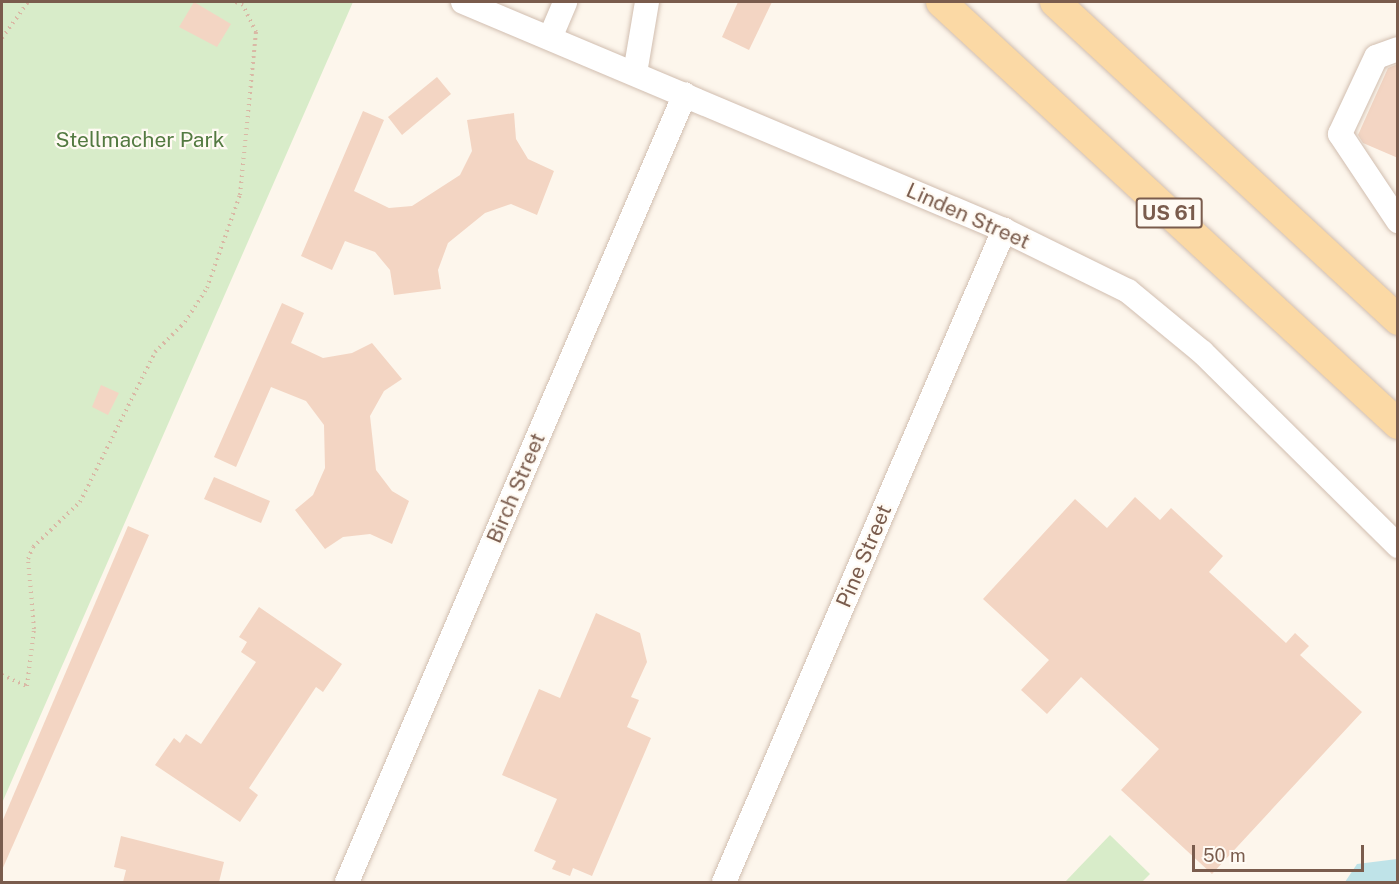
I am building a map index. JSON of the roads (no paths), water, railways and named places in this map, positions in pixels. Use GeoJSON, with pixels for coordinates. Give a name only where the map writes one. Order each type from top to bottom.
{"type":"FeatureCollection","features":[{"type":"Feature","properties":{"kind":"main road","name":"US 61"},"geometry":{"type":"LineString","coordinates":[[941,2],[1398,424]]}},
{"type":"Feature","properties":{"kind":"main road"},"geometry":{"type":"LineString","coordinates":[[1055,2],[1398,320]]}},
{"type":"Feature","properties":{"kind":"street","name":"Linden Street"},"geometry":{"type":"LineString","coordinates":[[463,2],[686,94],[1004,230],[1128,291],[1202,352],[1398,546]]}},
{"type":"Feature","properties":{"kind":"street"},"geometry":{"type":"LineString","coordinates":[[550,38],[565,2]]}},
{"type":"Feature","properties":{"kind":"street"},"geometry":{"type":"LineString","coordinates":[[634,73],[647,2]]}},
{"type":"Feature","properties":{"kind":"street"},"geometry":{"type":"LineString","coordinates":[[1398,49],[1376,57],[1340,134],[1398,221]]}},
{"type":"Feature","properties":{"kind":"street","name":"Birch Street"},"geometry":{"type":"LineString","coordinates":[[346,882],[686,94]]}},
{"type":"Feature","properties":{"kind":"street","name":"Pine Street"},"geometry":{"type":"LineString","coordinates":[[724,882],[1004,230]]}},
{"type":"Feature","properties":{"kind":"water"},"geometry":{"type":"Polygon","coordinates":[[[1397,859],[1397,882],[1345,882],[1357,864],[1397,859]]]}},
{"type":"Feature","properties":{"kind":"park label","name":"Stellmacher Park"},"geometry":{"type":"Point","coordinates":[140,140]}}]}
